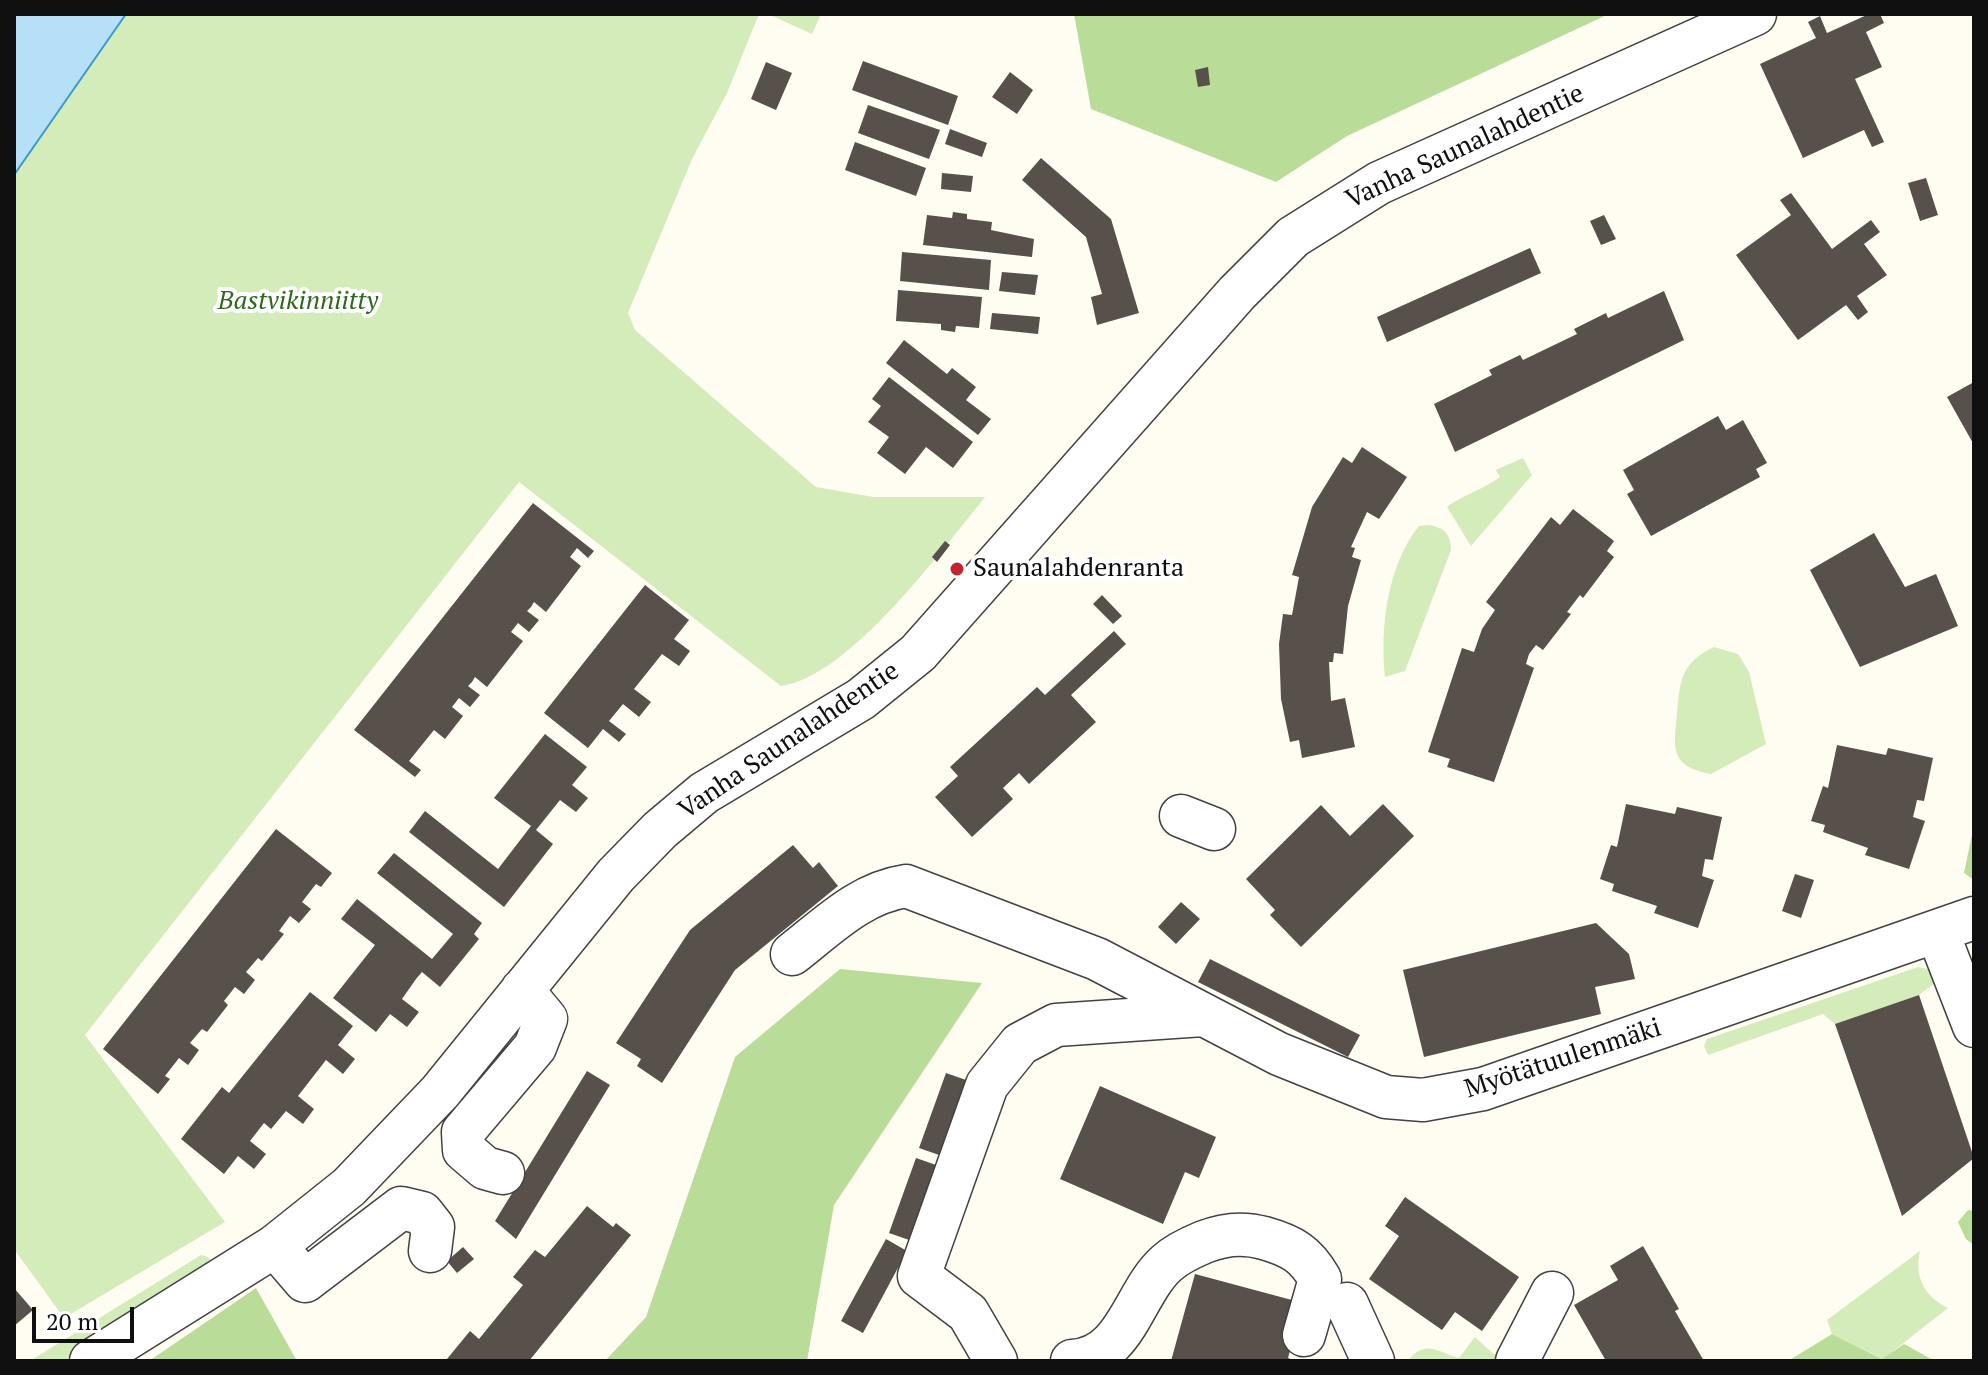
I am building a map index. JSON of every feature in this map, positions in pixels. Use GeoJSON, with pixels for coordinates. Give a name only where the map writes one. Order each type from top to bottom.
{"type":"FeatureCollection","features":[{"type":"Feature","properties":{"kind":"street","name":"Vanha Saunalahdentie"},"geometry":{"type":"LineString","coordinates":[[91,1361],[275,1246],[349,1187],[440,1092],[616,875],[660,830],[704,793],[861,699],[918,653],[1237,293],[1293,237],[1379,183],[1755,14]]}},
{"type":"Feature","properties":{"kind":"street","name":"Myötätuulenmäki"},"geometry":{"type":"LineString","coordinates":[[792,954],[850,907],[882,890],[906,886],[1097,959],[1279,1054],[1386,1097],[1423,1100],[1483,1089],[1956,924]]}},
{"type":"Feature","properties":{"kind":"street"},"geometry":{"type":"LineString","coordinates":[[1956,924],[1974,1026]]}},
{"type":"Feature","properties":{"kind":"street"},"geometry":{"type":"LineString","coordinates":[[503,1173],[485,1168],[464,1150],[463,1132],[535,1047],[546,1019],[522,990]]}},
{"type":"Feature","properties":{"kind":"street"},"geometry":{"type":"LineString","coordinates":[[996,1361],[968,1313],[919,1276],[987,1085],[1020,1044],[1056,1025],[1203,1015]]}},
{"type":"Feature","properties":{"kind":"street"},"geometry":{"type":"LineString","coordinates":[[275,1246],[305,1281],[401,1208],[422,1213],[433,1227],[430,1251]]}},
{"type":"Feature","properties":{"kind":"street"},"geometry":{"type":"LineString","coordinates":[[1072,1361],[1110,1346],[1166,1264],[1196,1245],[1224,1234],[1254,1235],[1292,1246],[1309,1260],[1320,1279],[1304,1335]]}},
{"type":"Feature","properties":{"kind":"street"},"geometry":{"type":"LineString","coordinates":[[1517,1361],[1552,1293]]}},
{"type":"Feature","properties":{"kind":"street"},"geometry":{"type":"LineString","coordinates":[[1347,1304],[1373,1361]]}},
{"type":"Feature","properties":{"kind":"green space","name":"Bastvikinniitty"},"geometry":{"type":"Polygon","coordinates":[[[14,14],[759,14],[727,93],[692,159],[628,313],[635,330],[816,487],[873,497],[985,497],[919,578],[864,636],[836,660],[808,677],[781,686],[519,482],[85,1035],[225,1222],[64,1318],[14,1249],[14,14]]]}},
{"type":"Feature","properties":{"kind":"green space"},"geometry":{"type":"Polygon","coordinates":[[[768,14],[821,14],[812,34],[768,14]]]}},
{"type":"Feature","properties":{"kind":"green space"},"geometry":{"type":"Polygon","coordinates":[[[1074,14],[1609,14],[1347,136],[1276,182],[1091,109],[1074,14]]]}},
{"type":"Feature","properties":{"kind":"green space"},"geometry":{"type":"Polygon","coordinates":[[[1523,458],[1532,475],[1471,546],[1447,507],[1500,477],[1496,470],[1523,458]]]}},
{"type":"Feature","properties":{"kind":"green space"},"geometry":{"type":"Polygon","coordinates":[[[1429,525],[1446,533],[1451,550],[1405,671],[1385,677],[1385,618],[1393,578],[1408,542],[1419,526],[1429,525]]]}},
{"type":"Feature","properties":{"kind":"green space"},"geometry":{"type":"Polygon","coordinates":[[[1714,647],[1738,654],[1749,672],[1766,744],[1711,774],[1697,771],[1681,760],[1675,737],[1679,691],[1684,674],[1695,659],[1714,647]]]}},
{"type":"Feature","properties":{"kind":"green space"},"geometry":{"type":"Polygon","coordinates":[[[1974,825],[1974,880],[1964,873],[1974,825]]]}},
{"type":"Feature","properties":{"kind":"green space"},"geometry":{"type":"Polygon","coordinates":[[[1918,967],[1933,970],[1935,983],[1919,995],[1835,1024],[1823,1014],[1708,1055],[1704,1046],[1707,1039],[1918,967]]]}},
{"type":"Feature","properties":{"kind":"green space"},"geometry":{"type":"Polygon","coordinates":[[[840,969],[982,983],[834,1205],[807,1361],[605,1361],[646,1317],[735,1057],[840,969]]]}},
{"type":"Feature","properties":{"kind":"green space"},"geometry":{"type":"Polygon","coordinates":[[[1968,1210],[1974,1211],[1974,1245],[1966,1239],[1958,1222],[1968,1210]]]}},
{"type":"Feature","properties":{"kind":"green space"},"geometry":{"type":"Polygon","coordinates":[[[1920,1251],[1918,1269],[1923,1285],[1933,1298],[1948,1308],[1883,1359],[1832,1334],[1827,1320],[1920,1251]]]}},
{"type":"Feature","properties":{"kind":"green space"},"geometry":{"type":"Polygon","coordinates":[[[201,1255],[208,1257],[215,1267],[63,1361],[30,1361],[201,1255]]]}},
{"type":"Feature","properties":{"kind":"green space"},"geometry":{"type":"Polygon","coordinates":[[[256,1288],[297,1361],[149,1361],[256,1288]]]}},
{"type":"Feature","properties":{"kind":"green space"},"geometry":{"type":"Polygon","coordinates":[[[1832,1334],[1882,1359],[1904,1344],[1935,1361],[1788,1361],[1832,1334]]]}},
{"type":"Feature","properties":{"kind":"green space"},"geometry":{"type":"Polygon","coordinates":[[[1475,1337],[1498,1358],[1496,1361],[1408,1361],[1420,1350],[1426,1349],[1459,1358],[1475,1337]]]}},
{"type":"Feature","properties":{"kind":"water"},"geometry":{"type":"Polygon","coordinates":[[[14,14],[126,14],[14,175],[14,14]]]}},
{"type":"Feature","properties":{"kind":"building"},"geometry":{"type":"Polygon","coordinates":[[[1869,14],[1880,14],[1884,23],[1866,32],[1882,67],[1855,79],[1884,142],[1872,147],[1864,130],[1803,158],[1760,64],[1816,38],[1808,22],[1820,16],[1827,33],[1869,14]]]}},
{"type":"Feature","properties":{"kind":"building"},"geometry":{"type":"Polygon","coordinates":[[[863,61],[958,96],[948,125],[852,90],[863,61]]]}},
{"type":"Feature","properties":{"kind":"building"},"geometry":{"type":"Polygon","coordinates":[[[766,62],[792,73],[776,110],[751,99],[766,62]]]}},
{"type":"Feature","properties":{"kind":"building"},"geometry":{"type":"Polygon","coordinates":[[[1208,67],[1210,85],[1198,87],[1195,70],[1208,67]]]}},
{"type":"Feature","properties":{"kind":"building"},"geometry":{"type":"Polygon","coordinates":[[[1010,72],[1033,90],[1017,114],[992,97],[1010,72]]]}},
{"type":"Feature","properties":{"kind":"building"},"geometry":{"type":"Polygon","coordinates":[[[868,105],[940,130],[929,159],[858,133],[868,105]]]}},
{"type":"Feature","properties":{"kind":"building"},"geometry":{"type":"Polygon","coordinates":[[[950,129],[987,143],[982,157],[945,144],[950,129]]]}},
{"type":"Feature","properties":{"kind":"building"},"geometry":{"type":"Polygon","coordinates":[[[855,142],[926,168],[916,196],[845,170],[855,142]]]}},
{"type":"Feature","properties":{"kind":"building"},"geometry":{"type":"Polygon","coordinates":[[[1041,158],[1111,219],[1139,313],[1097,325],[1091,297],[1102,294],[1086,237],[1022,180],[1041,158]]]}},
{"type":"Feature","properties":{"kind":"building"},"geometry":{"type":"Polygon","coordinates":[[[942,173],[973,176],[971,192],[941,189],[942,173]]]}},
{"type":"Feature","properties":{"kind":"building"},"geometry":{"type":"Polygon","coordinates":[[[1926,178],[1938,215],[1920,221],[1908,183],[1926,178]]]}},
{"type":"Feature","properties":{"kind":"building"},"geometry":{"type":"Polygon","coordinates":[[[1791,193],[1832,249],[1871,220],[1880,232],[1864,244],[1887,275],[1857,296],[1868,312],[1858,320],[1846,305],[1798,340],[1736,255],[1791,215],[1780,200],[1791,193]]]}},
{"type":"Feature","properties":{"kind":"building"},"geometry":{"type":"Polygon","coordinates":[[[953,212],[967,214],[967,219],[992,222],[991,230],[1034,239],[1032,257],[923,245],[927,215],[952,218],[953,212]]]}},
{"type":"Feature","properties":{"kind":"building"},"geometry":{"type":"Polygon","coordinates":[[[1604,215],[1616,239],[1601,245],[1590,221],[1604,215]]]}},
{"type":"Feature","properties":{"kind":"building"},"geometry":{"type":"Polygon","coordinates":[[[1530,248],[1541,273],[1387,342],[1377,317],[1530,248]]]}},
{"type":"Feature","properties":{"kind":"building"},"geometry":{"type":"Polygon","coordinates":[[[902,252],[991,260],[989,290],[900,281],[902,252]]]}},
{"type":"Feature","properties":{"kind":"building"},"geometry":{"type":"Polygon","coordinates":[[[1002,272],[1038,275],[1035,295],[999,291],[1002,272]]]}},
{"type":"Feature","properties":{"kind":"building"},"geometry":{"type":"Polygon","coordinates":[[[898,290],[982,297],[979,328],[956,326],[955,332],[941,330],[941,324],[896,321],[898,290]]]}},
{"type":"Feature","properties":{"kind":"building"},"geometry":{"type":"Polygon","coordinates":[[[1664,291],[1684,340],[1455,452],[1434,404],[1492,375],[1489,370],[1520,355],[1523,360],[1577,334],[1574,329],[1606,313],[1608,318],[1664,291]]]}},
{"type":"Feature","properties":{"kind":"building"},"geometry":{"type":"Polygon","coordinates":[[[992,313],[1040,317],[1038,334],[990,329],[992,313]]]}},
{"type":"Feature","properties":{"kind":"building"},"geometry":{"type":"Polygon","coordinates":[[[904,340],[947,374],[952,368],[976,387],[966,400],[991,419],[978,435],[886,363],[904,340]]]}},
{"type":"Feature","properties":{"kind":"building"},"geometry":{"type":"Polygon","coordinates":[[[889,377],[973,442],[953,468],[926,447],[905,474],[877,453],[889,437],[868,422],[881,406],[872,399],[889,377]]]}},
{"type":"Feature","properties":{"kind":"building"},"geometry":{"type":"Polygon","coordinates":[[[1974,382],[1974,445],[1947,397],[1974,382]]]}},
{"type":"Feature","properties":{"kind":"building"},"geometry":{"type":"Polygon","coordinates":[[[1718,416],[1726,430],[1743,420],[1767,463],[1756,469],[1760,477],[1651,536],[1627,494],[1634,490],[1623,470],[1718,416]]]}},
{"type":"Feature","properties":{"kind":"building"},"geometry":{"type":"Polygon","coordinates":[[[1362,447],[1407,477],[1379,519],[1367,512],[1351,547],[1355,548],[1352,557],[1361,560],[1348,606],[1343,654],[1334,653],[1333,662],[1329,662],[1331,701],[1345,698],[1355,747],[1302,758],[1299,740],[1290,742],[1281,699],[1279,644],[1283,614],[1292,615],[1299,577],[1292,575],[1312,507],[1343,457],[1352,463],[1362,447]]]}},
{"type":"Feature","properties":{"kind":"building"},"geometry":{"type":"Polygon","coordinates":[[[533,503],[594,551],[588,558],[577,548],[570,557],[581,566],[546,612],[534,602],[527,611],[539,620],[529,632],[518,623],[511,632],[523,641],[487,687],[475,677],[468,686],[480,695],[470,707],[459,698],[452,707],[463,716],[445,739],[434,730],[409,761],[421,770],[415,777],[354,730],[533,503]]]}},
{"type":"Feature","properties":{"kind":"building"},"geometry":{"type":"Polygon","coordinates":[[[1573,509],[1614,541],[1607,551],[1614,557],[1583,598],[1580,595],[1567,612],[1571,614],[1543,650],[1536,645],[1529,654],[1526,664],[1534,668],[1494,782],[1447,767],[1450,759],[1428,752],[1462,648],[1474,652],[1482,629],[1495,610],[1486,602],[1551,517],[1560,525],[1573,509]]]}},
{"type":"Feature","properties":{"kind":"building"},"geometry":{"type":"Polygon","coordinates":[[[1874,533],[1905,587],[1936,574],[1958,626],[1860,667],[1810,570],[1874,533]]]}},
{"type":"Feature","properties":{"kind":"building"},"geometry":{"type":"Polygon","coordinates":[[[945,541],[950,545],[937,562],[932,557],[945,541]]]}},
{"type":"Feature","properties":{"kind":"building"},"geometry":{"type":"Polygon","coordinates":[[[645,585],[689,620],[674,639],[690,651],[679,666],[662,654],[634,689],[651,702],[639,717],[623,704],[609,721],[626,734],[619,742],[603,729],[588,748],[544,713],[645,585]]]}},
{"type":"Feature","properties":{"kind":"building"},"geometry":{"type":"Polygon","coordinates":[[[1102,595],[1122,616],[1113,624],[1093,604],[1102,595]]]}},
{"type":"Feature","properties":{"kind":"building"},"geometry":{"type":"Polygon","coordinates":[[[1114,631],[1126,644],[1071,695],[1096,722],[1029,784],[1019,773],[1003,788],[1013,799],[972,837],[935,797],[958,776],[950,767],[1037,687],[1045,695],[1114,631]]]}},
{"type":"Feature","properties":{"kind":"building"},"geometry":{"type":"Polygon","coordinates":[[[545,734],[587,767],[572,785],[588,798],[576,812],[560,800],[536,830],[553,844],[504,907],[409,832],[425,811],[498,869],[531,826],[494,798],[545,734]]]}},
{"type":"Feature","properties":{"kind":"building"},"geometry":{"type":"Polygon","coordinates":[[[1837,745],[1886,755],[1888,748],[1933,758],[1924,801],[1917,800],[1913,817],[1925,821],[1909,869],[1865,855],[1868,848],[1823,832],[1825,825],[1811,821],[1823,786],[1828,788],[1837,745]]]}},
{"type":"Feature","properties":{"kind":"building"},"geometry":{"type":"Polygon","coordinates":[[[1383,804],[1414,836],[1301,947],[1270,915],[1275,910],[1246,879],[1321,805],[1350,836],[1383,804]]]}},
{"type":"Feature","properties":{"kind":"building"},"geometry":{"type":"Polygon","coordinates":[[[1626,804],[1675,814],[1677,807],[1722,817],[1713,860],[1705,859],[1702,876],[1714,880],[1698,928],[1654,913],[1657,906],[1612,891],[1614,884],[1600,879],[1611,845],[1617,847],[1626,804]]]}},
{"type":"Feature","properties":{"kind":"building"},"geometry":{"type":"Polygon","coordinates":[[[276,829],[332,873],[321,887],[316,884],[302,902],[311,909],[299,923],[290,916],[279,931],[284,934],[262,961],[258,958],[246,972],[255,980],[244,994],[235,987],[224,1001],[228,1005],[207,1032],[202,1029],[190,1043],[199,1050],[188,1065],[179,1058],[165,1076],[170,1079],[158,1094],[103,1049],[276,829]]]}},
{"type":"Feature","properties":{"kind":"building"},"geometry":{"type":"Polygon","coordinates":[[[793,845],[813,868],[819,862],[838,886],[735,970],[662,1083],[637,1066],[641,1059],[616,1043],[690,930],[793,845]]]}},
{"type":"Feature","properties":{"kind":"building"},"geometry":{"type":"Polygon","coordinates":[[[394,853],[482,923],[474,934],[479,939],[440,987],[422,972],[416,979],[402,999],[419,1012],[407,1027],[390,1014],[376,1032],[333,998],[375,945],[341,919],[357,899],[432,959],[453,934],[377,873],[394,853]]]}},
{"type":"Feature","properties":{"kind":"building"},"geometry":{"type":"Polygon","coordinates":[[[1795,874],[1814,880],[1801,918],[1782,911],[1795,874]]]}},
{"type":"Feature","properties":{"kind":"building"},"geometry":{"type":"Polygon","coordinates":[[[1181,902],[1200,919],[1176,944],[1158,927],[1181,902]]]}},
{"type":"Feature","properties":{"kind":"building"},"geometry":{"type":"Polygon","coordinates":[[[1596,923],[1629,954],[1635,979],[1595,987],[1601,1014],[1424,1057],[1403,970],[1596,923]]]}},
{"type":"Feature","properties":{"kind":"building"},"geometry":{"type":"Polygon","coordinates":[[[1210,959],[1360,1035],[1348,1057],[1198,982],[1210,959]]]}},
{"type":"Feature","properties":{"kind":"building"},"geometry":{"type":"Polygon","coordinates":[[[310,992],[353,1026],[338,1045],[355,1059],[343,1074],[326,1060],[298,1096],[314,1109],[303,1124],[286,1111],[271,1129],[264,1123],[250,1141],[266,1154],[254,1169],[238,1156],[224,1174],[181,1139],[222,1087],[229,1093],[310,992]]]}},
{"type":"Feature","properties":{"kind":"building"},"geometry":{"type":"Polygon","coordinates":[[[1919,995],[1974,1158],[1902,1216],[1835,1024],[1919,995]]]}},
{"type":"Feature","properties":{"kind":"building"},"geometry":{"type":"Polygon","coordinates":[[[587,1071],[610,1085],[516,1239],[495,1221],[587,1071]]]}},
{"type":"Feature","properties":{"kind":"building"},"geometry":{"type":"Polygon","coordinates":[[[946,1073],[969,1081],[942,1156],[919,1148],[946,1073]]]}},
{"type":"Feature","properties":{"kind":"building"},"geometry":{"type":"Polygon","coordinates":[[[1100,1086],[1216,1137],[1199,1178],[1185,1172],[1163,1224],[1060,1179],[1100,1086]]]}},
{"type":"Feature","properties":{"kind":"building"},"geometry":{"type":"Polygon","coordinates":[[[916,1158],[939,1166],[912,1241],[889,1233],[916,1158]]]}},
{"type":"Feature","properties":{"kind":"building"},"geometry":{"type":"Polygon","coordinates":[[[1405,1197],[1519,1277],[1482,1331],[1455,1312],[1442,1330],[1369,1279],[1399,1236],[1385,1226],[1405,1197]]]}},
{"type":"Feature","properties":{"kind":"building"},"geometry":{"type":"Polygon","coordinates":[[[587,1206],[613,1227],[616,1223],[631,1235],[529,1361],[447,1359],[470,1331],[479,1339],[523,1285],[513,1277],[535,1250],[545,1257],[587,1206]]]}},
{"type":"Feature","properties":{"kind":"building"},"geometry":{"type":"Polygon","coordinates":[[[886,1239],[907,1251],[863,1333],[841,1321],[886,1239]]]}},
{"type":"Feature","properties":{"kind":"building"},"geometry":{"type":"Polygon","coordinates":[[[1643,1246],[1704,1361],[1606,1361],[1574,1305],[1618,1280],[1610,1266],[1643,1246]]]}},
{"type":"Feature","properties":{"kind":"building"},"geometry":{"type":"Polygon","coordinates":[[[463,1247],[474,1259],[457,1273],[447,1261],[463,1247]]]}},
{"type":"Feature","properties":{"kind":"building"},"geometry":{"type":"Polygon","coordinates":[[[1195,1274],[1303,1303],[1288,1358],[1295,1361],[1171,1361],[1195,1274]]]}},
{"type":"Feature","properties":{"kind":"building"},"geometry":{"type":"Polygon","coordinates":[[[14,1288],[33,1310],[14,1326],[14,1288]]]}},
{"type":"Feature","properties":{"kind":"place","name":"Saunalahdenranta"},"geometry":{"type":"Point","coordinates":[957,569]}}]}
